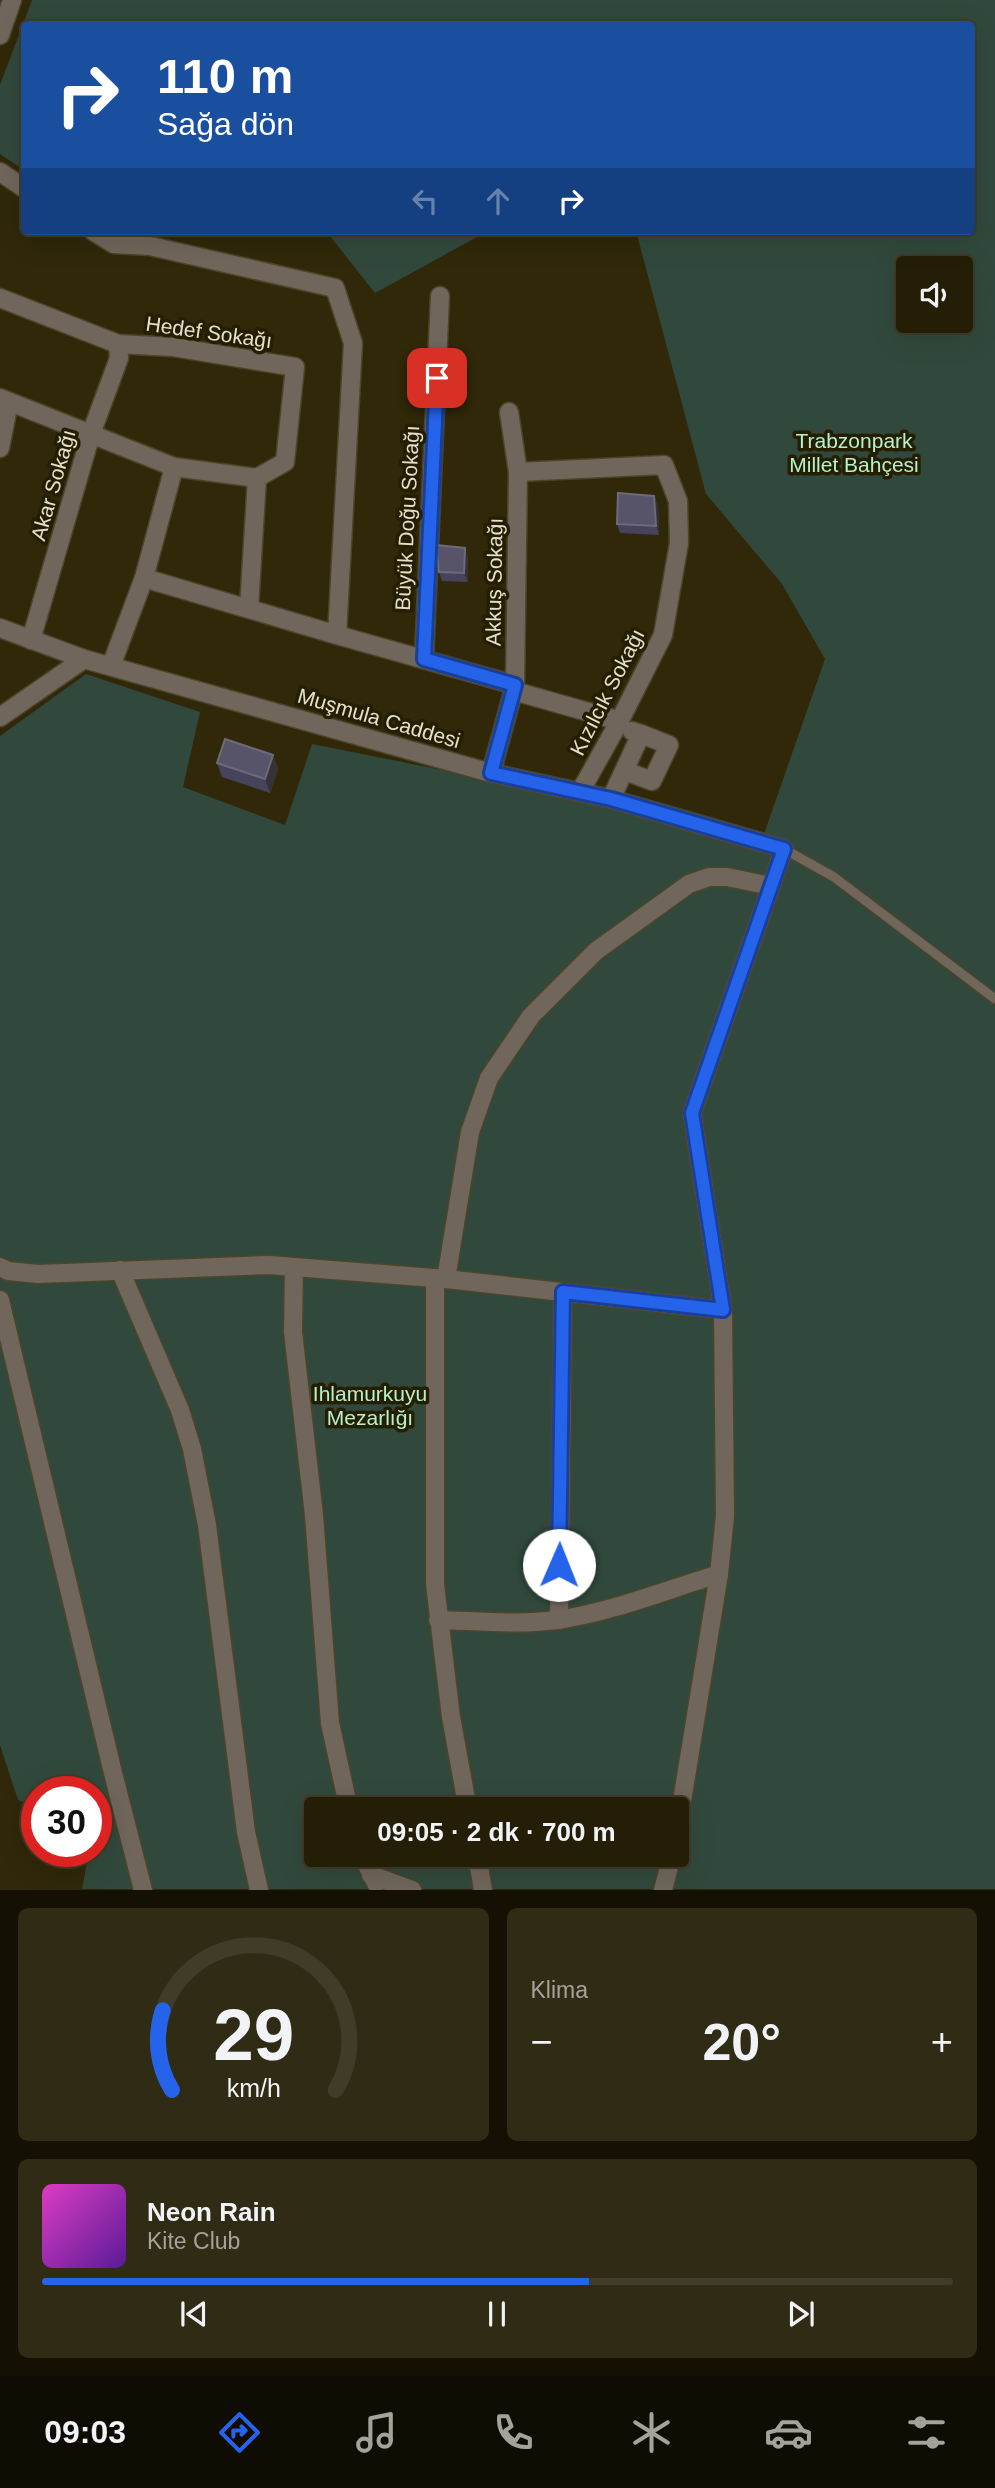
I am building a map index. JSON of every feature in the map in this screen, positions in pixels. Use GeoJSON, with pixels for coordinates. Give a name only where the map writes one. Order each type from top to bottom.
{"type":"FeatureCollection","features":[{"type":"Feature","properties":{"kind":"street"},"geometry":{"type":"LineString","coordinates":[[0,35],[12,0]]}},
{"type":"Feature","properties":{"kind":"street"},"geometry":{"type":"LineString","coordinates":[[0,172],[21,186]]}},
{"type":"Feature","properties":{"kind":"street"},"geometry":{"type":"LineString","coordinates":[[99,235],[114,244],[125,238],[335,288],[353,342],[337,635]]}},
{"type":"Feature","properties":{"kind":"street","name":"Büyük Doğu Sokağı"},"geometry":{"type":"LineString","coordinates":[[424,659],[440,296]]}},
{"type":"Feature","properties":{"kind":"street","name":"Hedef Sokağı"},"geometry":{"type":"LineString","coordinates":[[0,298],[118,344],[173,347],[295,367],[285,461],[257,478]]}},
{"type":"Feature","properties":{"kind":"street","name":"Akar Sokağı"},"geometry":{"type":"LineString","coordinates":[[32,640],[91,434],[119,358],[118,344]]}},
{"type":"Feature","properties":{"kind":"street"},"geometry":{"type":"LineString","coordinates":[[0,448],[4,400],[174,467],[257,478],[249,608]]}},
{"type":"Feature","properties":{"kind":"street","name":"Akkuş Sokağı"},"geometry":{"type":"LineString","coordinates":[[491,773],[514,688],[518,472],[509,412]]}},
{"type":"Feature","properties":{"kind":"street","name":"Kızılcık Sokağı"},"geometry":{"type":"LineString","coordinates":[[518,472],[664,465],[678,501],[679,543],[663,635],[619,723],[580,792]]}},
{"type":"Feature","properties":{"kind":"street"},"geometry":{"type":"LineString","coordinates":[[111,666],[144,578],[174,467]]}},
{"type":"Feature","properties":{"kind":"street"},"geometry":{"type":"LineString","coordinates":[[144,578],[424,659],[619,723],[669,745],[652,781],[625,771]]}},
{"type":"Feature","properties":{"kind":"street","name":"Muşmula Caddesi"},"geometry":{"type":"LineString","coordinates":[[0,628],[84,659],[491,773],[611,799],[784,849]]}},
{"type":"Feature","properties":{"kind":"street"},"geometry":{"type":"LineString","coordinates":[[0,717],[84,659]]}},
{"type":"Feature","properties":{"kind":"street"},"geometry":{"type":"LineString","coordinates":[[611,799],[640,734]]}},
{"type":"Feature","properties":{"kind":"street"},"geometry":{"type":"LineString","coordinates":[[683,1797],[719,1574],[725,1516],[723,1310],[692,1113],[784,849]]}},
{"type":"Feature","properties":{"kind":"street"},"geometry":{"type":"LineString","coordinates":[[466,1797],[451,1717],[435,1584],[440,1278],[470,1132],[489,1078],[531,1016],[596,951],[689,884],[709,877],[727,877],[771,886]]}},
{"type":"Feature","properties":{"kind":"street"},"geometry":{"type":"LineString","coordinates":[[0,1267],[8,1271],[38,1274],[269,1265],[440,1278],[723,1310]]}},
{"type":"Feature","properties":{"kind":"street"},"geometry":{"type":"LineString","coordinates":[[294,1267],[293,1332],[314,1516],[330,1723],[346,1797]]}},
{"type":"Feature","properties":{"kind":"street"},"geometry":{"type":"LineString","coordinates":[[120,1270],[180,1410],[200,1483],[246,1832],[259,1889]]}},
{"type":"Feature","properties":{"kind":"street"},"geometry":{"type":"LineString","coordinates":[[559,1620],[563,1292]]}},
{"type":"Feature","properties":{"kind":"street"},"geometry":{"type":"LineString","coordinates":[[0,1300],[143,1889]]}},
{"type":"Feature","properties":{"kind":"street"},"geometry":{"type":"LineString","coordinates":[[438,1620],[559,1620],[719,1574]]}},
{"type":"Feature","properties":{"kind":"street"},"geometry":{"type":"LineString","coordinates":[[479,1867],[483,1889]]}},
{"type":"Feature","properties":{"kind":"street"},"geometry":{"type":"LineString","coordinates":[[663,1889],[668,1867]]}},
{"type":"Feature","properties":{"kind":"street"},"geometry":{"type":"LineString","coordinates":[[375,1882],[412,1889]]}},
{"type":"Feature","properties":{"kind":"lane"},"geometry":{"type":"LineString","coordinates":[[784,849],[834,877],[995,999]]}},
{"type":"Feature","properties":{"kind":"green space","name":"Ihlamurkuyu Mezarlığı"},"geometry":{"type":"Polygon","coordinates":[[[32,0],[995,0],[995,1889],[82,1889],[86,1867],[112,1867],[112,1776],[21,1776],[21,1801],[18,1800],[0,1745],[0,736],[86,674],[200,712],[183,787],[285,825],[312,744],[764,834],[825,659],[782,584],[706,494],[637,235],[975,235],[975,21],[24,21],[32,0]]]}},
{"type":"Feature","properties":{"kind":"green space","name":"Ihlamurkuyu Mezarlığı"},"geometry":{"type":"Polygon","coordinates":[[[21,29],[21,168],[0,154],[0,85],[21,29]]]}},
{"type":"Feature","properties":{"kind":"green space"},"geometry":{"type":"Polygon","coordinates":[[[329,235],[481,235],[375,293],[329,235]]]}},
{"type":"Feature","properties":{"kind":"building"},"geometry":{"type":"Polygon","coordinates":[[[618,493],[654,496],[656,526],[617,524],[618,493]]]}},
{"type":"Feature","properties":{"kind":"building"},"geometry":{"type":"Polygon","coordinates":[[[436,545],[465,548],[464,573],[439,572],[436,545]]]}},
{"type":"Feature","properties":{"kind":"building"},"geometry":{"type":"Polygon","coordinates":[[[225,739],[273,755],[265,779],[217,763],[225,739]]]}},
{"type":"Feature","properties":{"kind":"route"},"geometry":{"type":"LineString","coordinates":[[437,378],[424,659],[515,685],[491,773],[611,799],[784,849],[692,1113],[723,1310],[563,1292],[559,1565]]}},
{"type":"Feature","properties":{"kind":"park label","name":"Trabzonpark Millet Bahçesi"},"geometry":{"type":"Point","coordinates":[854,452]}}]}
